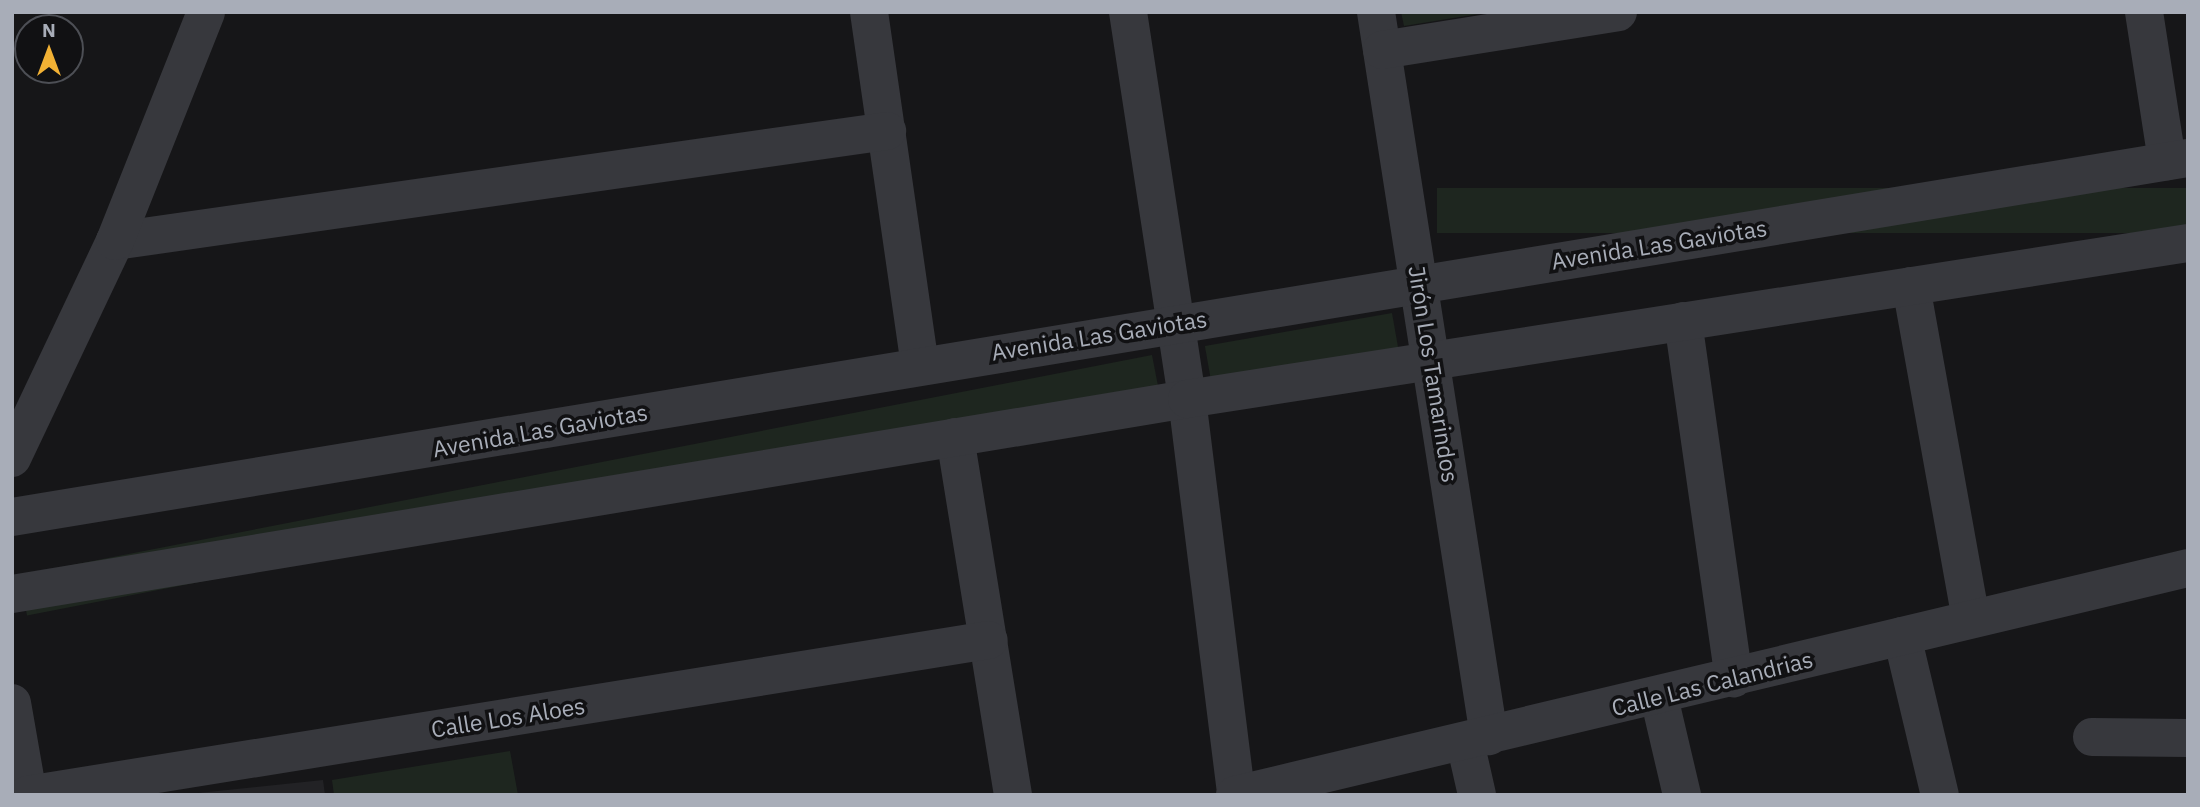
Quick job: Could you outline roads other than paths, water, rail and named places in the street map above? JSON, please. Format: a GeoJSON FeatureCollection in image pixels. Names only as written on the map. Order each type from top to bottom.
{"type":"FeatureCollection","features":[{"type":"Feature","properties":{"kind":"street"},"geometry":{"type":"LineString","coordinates":[[12,457],[115,241],[206,12]]}},
{"type":"Feature","properties":{"kind":"street"},"geometry":{"type":"LineString","coordinates":[[869,12],[920,364]]}},
{"type":"Feature","properties":{"kind":"street"},"geometry":{"type":"LineString","coordinates":[[1128,12],[1187,399],[1236,795]]}},
{"type":"Feature","properties":{"kind":"street","name":"Jirón Los Tamarindos"},"geometry":{"type":"LineString","coordinates":[[1376,12],[1432,361],[1477,739],[1477,795]]}},
{"type":"Feature","properties":{"kind":"street"},"geometry":{"type":"LineString","coordinates":[[1382,50],[1618,12]]}},
{"type":"Feature","properties":{"kind":"street"},"geometry":{"type":"LineString","coordinates":[[2144,12],[2177,160]]}},
{"type":"Feature","properties":{"kind":"street"},"geometry":{"type":"LineString","coordinates":[[115,241],[887,131]]}},
{"type":"Feature","properties":{"kind":"street","name":"Avenida Las Gaviotas"},"geometry":{"type":"LineString","coordinates":[[12,517],[920,364],[2177,160]]}},
{"type":"Feature","properties":{"kind":"street"},"geometry":{"type":"LineString","coordinates":[[12,594],[1187,399],[2188,243]]}},
{"type":"Feature","properties":{"kind":"street"},"geometry":{"type":"LineString","coordinates":[[1911,286],[1971,619]]}},
{"type":"Feature","properties":{"kind":"street"},"geometry":{"type":"LineString","coordinates":[[1683,321],[1734,678]]}},
{"type":"Feature","properties":{"kind":"street"},"geometry":{"type":"LineString","coordinates":[[955,438],[1013,795]]}},
{"type":"Feature","properties":{"kind":"street","name":"Calle Las Calandrias"},"geometry":{"type":"LineString","coordinates":[[1236,795],[1659,697],[2188,568]]}},
{"type":"Feature","properties":{"kind":"street"},"geometry":{"type":"LineString","coordinates":[[1902,636],[1940,795]]}},
{"type":"Feature","properties":{"kind":"street","name":"Calle Los Aloes"},"geometry":{"type":"LineString","coordinates":[[27,795],[989,640]]}},
{"type":"Feature","properties":{"kind":"street"},"geometry":{"type":"LineString","coordinates":[[1659,697],[1682,795]]}},
{"type":"Feature","properties":{"kind":"street"},"geometry":{"type":"LineString","coordinates":[[12,703],[27,795]]}},
{"type":"Feature","properties":{"kind":"street"},"geometry":{"type":"LineString","coordinates":[[2092,737],[2188,738]]}}]}
